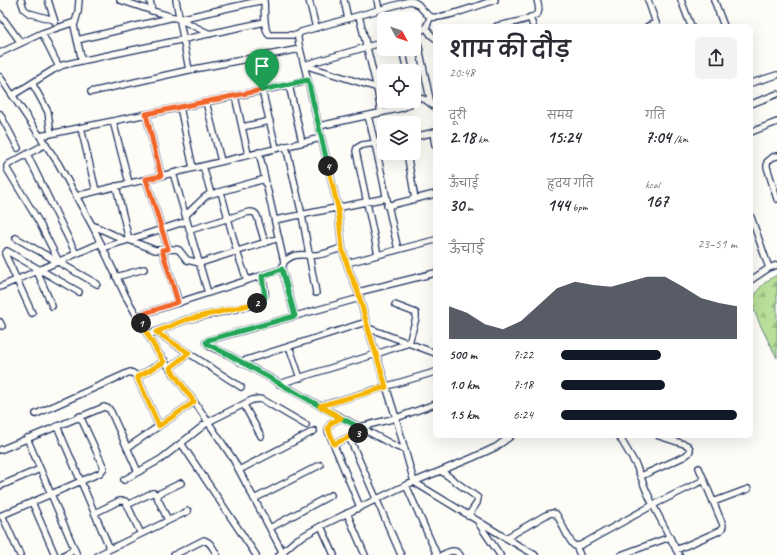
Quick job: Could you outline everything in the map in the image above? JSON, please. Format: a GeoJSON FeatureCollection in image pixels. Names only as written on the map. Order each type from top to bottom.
{"type":"FeatureCollection","features":[{"type":"Feature","properties":{"kind":"street"},"geometry":{"type":"LineString","coordinates":[[21,0],[24,9],[29,13],[54,20]]}},
{"type":"Feature","properties":{"kind":"street"},"geometry":{"type":"LineString","coordinates":[[48,0],[56,28]]}},
{"type":"Feature","properties":{"kind":"street"},"geometry":{"type":"LineString","coordinates":[[79,0],[78,12],[74,26],[82,61]]}},
{"type":"Feature","properties":{"kind":"street"},"geometry":{"type":"LineString","coordinates":[[120,0],[133,2],[152,11],[177,18],[210,34]]}},
{"type":"Feature","properties":{"kind":"street"},"geometry":{"type":"LineString","coordinates":[[150,0],[152,11]]}},
{"type":"Feature","properties":{"kind":"street"},"geometry":{"type":"LineString","coordinates":[[176,0],[177,18],[189,70]]}},
{"type":"Feature","properties":{"kind":"street"},"geometry":{"type":"LineString","coordinates":[[77,40],[247,2],[264,0],[266,30],[269,35],[298,35],[301,32],[413,1],[433,17],[446,16],[496,0]]}},
{"type":"Feature","properties":{"kind":"street"},"geometry":{"type":"LineString","coordinates":[[310,0],[316,28]]}},
{"type":"Feature","properties":{"kind":"street"},"geometry":{"type":"LineString","coordinates":[[344,0],[348,19]]}},
{"type":"Feature","properties":{"kind":"street"},"geometry":{"type":"LineString","coordinates":[[377,0],[379,10]]}},
{"type":"Feature","properties":{"kind":"street"},"geometry":{"type":"LineString","coordinates":[[515,24],[537,14],[539,11],[537,0]]}},
{"type":"Feature","properties":{"kind":"street"},"geometry":{"type":"LineString","coordinates":[[648,0],[657,24]]}},
{"type":"Feature","properties":{"kind":"street"},"geometry":{"type":"LineString","coordinates":[[681,0],[690,24]]}},
{"type":"Feature","properties":{"kind":"street"},"geometry":{"type":"LineString","coordinates":[[714,0],[723,24]]}},
{"type":"Feature","properties":{"kind":"street"},"geometry":{"type":"LineString","coordinates":[[0,14],[22,43]]}},
{"type":"Feature","properties":{"kind":"street"},"geometry":{"type":"LineString","coordinates":[[359,16],[377,88]]}},
{"type":"Feature","properties":{"kind":"street"},"geometry":{"type":"LineString","coordinates":[[421,30],[426,28],[430,16]]}},
{"type":"Feature","properties":{"kind":"street"},"geometry":{"type":"LineString","coordinates":[[530,17],[532,24]]}},
{"type":"Feature","properties":{"kind":"street"},"geometry":{"type":"LineString","coordinates":[[0,53],[42,33],[75,22]]}},
{"type":"Feature","properties":{"kind":"street"},"geometry":{"type":"LineString","coordinates":[[13,95],[59,67],[265,22]]}},
{"type":"Feature","properties":{"kind":"street"},"geometry":{"type":"LineString","coordinates":[[426,28],[433,36]]}},
{"type":"Feature","properties":{"kind":"street"},"geometry":{"type":"LineString","coordinates":[[42,33],[59,67]]}},
{"type":"Feature","properties":{"kind":"street"},"geometry":{"type":"LineString","coordinates":[[298,35],[300,49],[338,208],[342,248],[359,295],[414,482],[468,516],[535,555]]}},
{"type":"Feature","properties":{"kind":"street"},"geometry":{"type":"LineString","coordinates":[[304,65],[377,44]]}},
{"type":"Feature","properties":{"kind":"street"},"geometry":{"type":"LineString","coordinates":[[91,92],[189,70],[300,49]]}},
{"type":"Feature","properties":{"kind":"street"},"geometry":{"type":"LineString","coordinates":[[421,56],[433,106]]}},
{"type":"Feature","properties":{"kind":"street"},"geometry":{"type":"LineString","coordinates":[[304,65],[377,88]]}},
{"type":"Feature","properties":{"kind":"street"},"geometry":{"type":"LineString","coordinates":[[753,82],[777,75]]}},
{"type":"Feature","properties":{"kind":"street"},"geometry":{"type":"LineString","coordinates":[[0,77],[2,84],[13,95],[58,163],[92,225],[125,295],[157,351],[233,459],[270,528],[282,554],[296,540],[321,526],[406,485],[496,447],[508,438]]}},
{"type":"Feature","properties":{"kind":"street"},"geometry":{"type":"LineString","coordinates":[[40,136],[308,80]]}},
{"type":"Feature","properties":{"kind":"street"},"geometry":{"type":"LineString","coordinates":[[32,83],[48,112],[51,134]]}},
{"type":"Feature","properties":{"kind":"street"},"geometry":{"type":"LineString","coordinates":[[289,84],[302,142]]}},
{"type":"Feature","properties":{"kind":"street"},"geometry":{"type":"LineString","coordinates":[[262,90],[276,148]]}},
{"type":"Feature","properties":{"kind":"street"},"geometry":{"type":"LineString","coordinates":[[753,103],[777,94]]}},
{"type":"Feature","properties":{"kind":"street"},"geometry":{"type":"LineString","coordinates":[[235,96],[248,154]]}},
{"type":"Feature","properties":{"kind":"street"},"geometry":{"type":"LineString","coordinates":[[421,98],[426,100],[433,106]]}},
{"type":"Feature","properties":{"kind":"street"},"geometry":{"type":"LineString","coordinates":[[206,102],[220,161]]}},
{"type":"Feature","properties":{"kind":"street"},"geometry":{"type":"LineString","coordinates":[[180,107],[193,168]]}},
{"type":"Feature","properties":{"kind":"street"},"geometry":{"type":"LineString","coordinates":[[380,108],[381,113]]}},
{"type":"Feature","properties":{"kind":"street"},"geometry":{"type":"LineString","coordinates":[[319,126],[402,108]]}},
{"type":"Feature","properties":{"kind":"street"},"geometry":{"type":"LineString","coordinates":[[0,114],[18,148]]}},
{"type":"Feature","properties":{"kind":"street"},"geometry":{"type":"LineString","coordinates":[[146,114],[161,176]]}},
{"type":"Feature","properties":{"kind":"street"},"geometry":{"type":"LineString","coordinates":[[368,116],[376,144],[386,198],[398,249]]}},
{"type":"Feature","properties":{"kind":"street"},"geometry":{"type":"LineString","coordinates":[[113,121],[129,183]]}},
{"type":"Feature","properties":{"kind":"street"},"geometry":{"type":"LineString","coordinates":[[242,126],[270,121]]}},
{"type":"Feature","properties":{"kind":"street"},"geometry":{"type":"LineString","coordinates":[[753,131],[777,122]]}},
{"type":"Feature","properties":{"kind":"street"},"geometry":{"type":"LineString","coordinates":[[81,128],[96,191]]}},
{"type":"Feature","properties":{"kind":"street"},"geometry":{"type":"LineString","coordinates":[[421,135],[433,132]]}},
{"type":"Feature","properties":{"kind":"street"},"geometry":{"type":"LineString","coordinates":[[76,196],[248,154],[322,138]]}},
{"type":"Feature","properties":{"kind":"street"},"geometry":{"type":"LineString","coordinates":[[46,144],[9,164],[7,169],[39,222],[59,262]]}},
{"type":"Feature","properties":{"kind":"street"},"geometry":{"type":"LineString","coordinates":[[376,144],[362,145],[356,148],[356,151],[378,255]]}},
{"type":"Feature","properties":{"kind":"street"},"geometry":{"type":"LineString","coordinates":[[286,146],[310,254],[316,294]]}},
{"type":"Feature","properties":{"kind":"street"},"geometry":{"type":"LineString","coordinates":[[259,152],[284,262],[282,269],[295,316]]}},
{"type":"Feature","properties":{"kind":"street"},"geometry":{"type":"LineString","coordinates":[[27,154],[76,254]]}},
{"type":"Feature","properties":{"kind":"street"},"geometry":{"type":"LineString","coordinates":[[777,156],[773,157],[767,162],[767,166],[777,199]]}},
{"type":"Feature","properties":{"kind":"street"},"geometry":{"type":"LineString","coordinates":[[408,160],[415,200]]}},
{"type":"Feature","properties":{"kind":"street"},"geometry":{"type":"LineString","coordinates":[[203,166],[211,194]]}},
{"type":"Feature","properties":{"kind":"street"},"geometry":{"type":"LineString","coordinates":[[173,173],[208,293]]}},
{"type":"Feature","properties":{"kind":"street"},"geometry":{"type":"LineString","coordinates":[[146,179],[162,229],[165,250],[178,302]]}},
{"type":"Feature","properties":{"kind":"street"},"geometry":{"type":"LineString","coordinates":[[0,288],[76,254],[162,229],[186,218],[205,197],[211,194],[265,179]]}},
{"type":"Feature","properties":{"kind":"street"},"geometry":{"type":"LineString","coordinates":[[116,186],[127,240]]}},
{"type":"Feature","properties":{"kind":"street"},"geometry":{"type":"LineString","coordinates":[[221,192],[237,252],[247,280]]}},
{"type":"Feature","properties":{"kind":"street"},"geometry":{"type":"LineString","coordinates":[[388,206],[433,195]]}},
{"type":"Feature","properties":{"kind":"street"},"geometry":{"type":"LineString","coordinates":[[274,220],[386,198]]}},
{"type":"Feature","properties":{"kind":"street"},"geometry":{"type":"LineString","coordinates":[[190,230],[252,212],[257,216],[265,243]]}},
{"type":"Feature","properties":{"kind":"street"},"geometry":{"type":"LineString","coordinates":[[753,223],[769,268]]}},
{"type":"Feature","properties":{"kind":"street"},"geometry":{"type":"LineString","coordinates":[[92,225],[155,250],[179,250],[187,260],[200,264],[278,238]]}},
{"type":"Feature","properties":{"kind":"street"},"geometry":{"type":"LineString","coordinates":[[16,238],[97,284]]}},
{"type":"Feature","properties":{"kind":"street"},"geometry":{"type":"LineString","coordinates":[[347,263],[433,240]]}},
{"type":"Feature","properties":{"kind":"street"},"geometry":{"type":"LineString","coordinates":[[284,262],[291,257],[298,255],[325,254],[342,248]]}},
{"type":"Feature","properties":{"kind":"street"},"geometry":{"type":"LineString","coordinates":[[32,313],[5,254],[7,251],[79,292]]}},
{"type":"Feature","properties":{"kind":"street"},"geometry":{"type":"LineString","coordinates":[[753,279],[777,264]]}},
{"type":"Feature","properties":{"kind":"street"},"geometry":{"type":"LineString","coordinates":[[116,277],[144,269]]}},
{"type":"Feature","properties":{"kind":"street"},"geometry":{"type":"LineString","coordinates":[[137,316],[282,269]]}},
{"type":"Feature","properties":{"kind":"street"},"geometry":{"type":"LineString","coordinates":[[39,270],[52,306]]}},
{"type":"Feature","properties":{"kind":"street"},"geometry":{"type":"LineString","coordinates":[[405,450],[341,418],[229,355],[209,346],[207,341],[295,316],[359,295],[433,274]]}},
{"type":"Feature","properties":{"kind":"street"},"geometry":{"type":"LineString","coordinates":[[148,335],[185,320],[253,305],[263,300],[265,297],[262,276]]}},
{"type":"Feature","properties":{"kind":"street"},"geometry":{"type":"LineString","coordinates":[[395,304],[416,313],[409,343]]}},
{"type":"Feature","properties":{"kind":"street"},"geometry":{"type":"LineString","coordinates":[[240,362],[289,346],[367,325],[433,352]]}},
{"type":"Feature","properties":{"kind":"street"},"geometry":{"type":"LineString","coordinates":[[156,332],[241,387]]}},
{"type":"Feature","properties":{"kind":"street"},"geometry":{"type":"LineString","coordinates":[[279,384],[409,343]]}},
{"type":"Feature","properties":{"kind":"street"},"geometry":{"type":"LineString","coordinates":[[289,346],[300,378]]}},
{"type":"Feature","properties":{"kind":"street"},"geometry":{"type":"LineString","coordinates":[[170,368],[189,353]]}},
{"type":"Feature","properties":{"kind":"street"},"geometry":{"type":"LineString","coordinates":[[137,377],[164,362]]}},
{"type":"Feature","properties":{"kind":"street"},"geometry":{"type":"LineString","coordinates":[[36,414],[133,372],[137,377],[159,426]]}},
{"type":"Feature","properties":{"kind":"street"},"geometry":{"type":"LineString","coordinates":[[320,406],[433,373]]}},
{"type":"Feature","properties":{"kind":"street"},"geometry":{"type":"LineString","coordinates":[[124,480],[161,459],[208,422],[252,400],[259,399],[306,425]]}},
{"type":"Feature","properties":{"kind":"street"},"geometry":{"type":"LineString","coordinates":[[127,448],[194,402]]}},
{"type":"Feature","properties":{"kind":"street"},"geometry":{"type":"LineString","coordinates":[[244,405],[261,436]]}},
{"type":"Feature","properties":{"kind":"street"},"geometry":{"type":"LineString","coordinates":[[334,444],[363,429],[433,405]]}},
{"type":"Feature","properties":{"kind":"street"},"geometry":{"type":"LineString","coordinates":[[0,450],[80,416],[107,407],[111,412],[138,472]]}},
{"type":"Feature","properties":{"kind":"street"},"geometry":{"type":"LineString","coordinates":[[20,555],[1,515],[100,473],[104,468],[80,416]]}},
{"type":"Feature","properties":{"kind":"street"},"geometry":{"type":"LineString","coordinates":[[341,418],[331,423],[328,428],[360,507]]}},
{"type":"Feature","properties":{"kind":"street"},"geometry":{"type":"LineString","coordinates":[[57,426],[110,549]]}},
{"type":"Feature","properties":{"kind":"street"},"geometry":{"type":"LineString","coordinates":[[239,470],[314,431]]}},
{"type":"Feature","properties":{"kind":"street"},"geometry":{"type":"LineString","coordinates":[[349,437],[401,555]]}},
{"type":"Feature","properties":{"kind":"street"},"geometry":{"type":"LineString","coordinates":[[27,438],[75,552],[64,555]]}},
{"type":"Feature","properties":{"kind":"street"},"geometry":{"type":"LineString","coordinates":[[619,438],[632,457],[653,505],[678,553],[722,529],[723,525],[699,468]]}},
{"type":"Feature","properties":{"kind":"street"},"geometry":{"type":"LineString","coordinates":[[641,476],[683,457],[690,452],[690,447],[687,445],[665,438]]}},
{"type":"Feature","properties":{"kind":"street"},"geometry":{"type":"LineString","coordinates":[[181,443],[256,555]]}},
{"type":"Feature","properties":{"kind":"street"},"geometry":{"type":"LineString","coordinates":[[254,499],[320,465]]}},
{"type":"Feature","properties":{"kind":"street"},"geometry":{"type":"LineString","coordinates":[[0,486],[40,469]]}},
{"type":"Feature","properties":{"kind":"street"},"geometry":{"type":"LineString","coordinates":[[441,471],[478,498],[477,503],[468,516]]}},
{"type":"Feature","properties":{"kind":"street"},"geometry":{"type":"LineString","coordinates":[[576,546],[582,545],[653,505],[704,480]]}},
{"type":"Feature","properties":{"kind":"street"},"geometry":{"type":"LineString","coordinates":[[128,505],[154,493],[156,495],[182,483]]}},
{"type":"Feature","properties":{"kind":"street"},"geometry":{"type":"LineString","coordinates":[[406,485],[437,555]]}},
{"type":"Feature","properties":{"kind":"street"},"geometry":{"type":"LineString","coordinates":[[713,502],[748,489]]}},
{"type":"Feature","properties":{"kind":"street"},"geometry":{"type":"LineString","coordinates":[[156,495],[168,520]]}},
{"type":"Feature","properties":{"kind":"street"},"geometry":{"type":"LineString","coordinates":[[270,528],[331,495]]}},
{"type":"Feature","properties":{"kind":"street"},"geometry":{"type":"LineString","coordinates":[[95,513],[122,500],[128,505],[141,534]]}},
{"type":"Feature","properties":{"kind":"street"},"geometry":{"type":"LineString","coordinates":[[32,502],[55,555]]}},
{"type":"Feature","properties":{"kind":"street"},"geometry":{"type":"LineString","coordinates":[[98,555],[188,511]]}},
{"type":"Feature","properties":{"kind":"street"},"geometry":{"type":"LineString","coordinates":[[347,513],[366,555]]}},
{"type":"Feature","properties":{"kind":"street"},"geometry":{"type":"LineString","coordinates":[[506,538],[552,513],[559,517],[570,541],[576,546],[580,555]]}},
{"type":"Feature","properties":{"kind":"street"},"geometry":{"type":"LineString","coordinates":[[478,522],[500,555]]}},
{"type":"Feature","properties":{"kind":"street"},"geometry":{"type":"LineString","coordinates":[[321,526],[334,555]]}},
{"type":"Feature","properties":{"kind":"street"},"geometry":{"type":"LineString","coordinates":[[621,555],[629,554],[670,537]]}},
{"type":"Feature","properties":{"kind":"street"},"geometry":{"type":"LineString","coordinates":[[178,554],[204,540],[212,545],[217,555]]}},
{"type":"Feature","properties":{"kind":"street"},"geometry":{"type":"LineString","coordinates":[[442,555],[452,551],[458,552],[460,555]]}},
{"type":"Feature","properties":{"kind":"green space"},"geometry":{"type":"Polygon","coordinates":[[[777,275],[777,358],[753,306],[755,296],[760,287],[777,275]]]}},
{"type":"Feature","properties":{"kind":"route"},"geometry":{"type":"LineString","coordinates":[[262,90],[146,114],[161,176],[146,179],[168,249],[162,250],[178,302],[137,316],[164,362],[137,377],[159,426],[194,402],[170,368],[189,353],[156,332],[185,320],[253,305],[263,300],[265,297],[262,276],[282,269],[295,316],[208,340],[206,342],[209,346],[229,355],[279,384],[341,418],[365,430],[334,444],[328,428],[331,423],[341,418],[320,406],[386,387],[358,292],[342,248],[338,208],[308,80],[262,90]]}}]}
